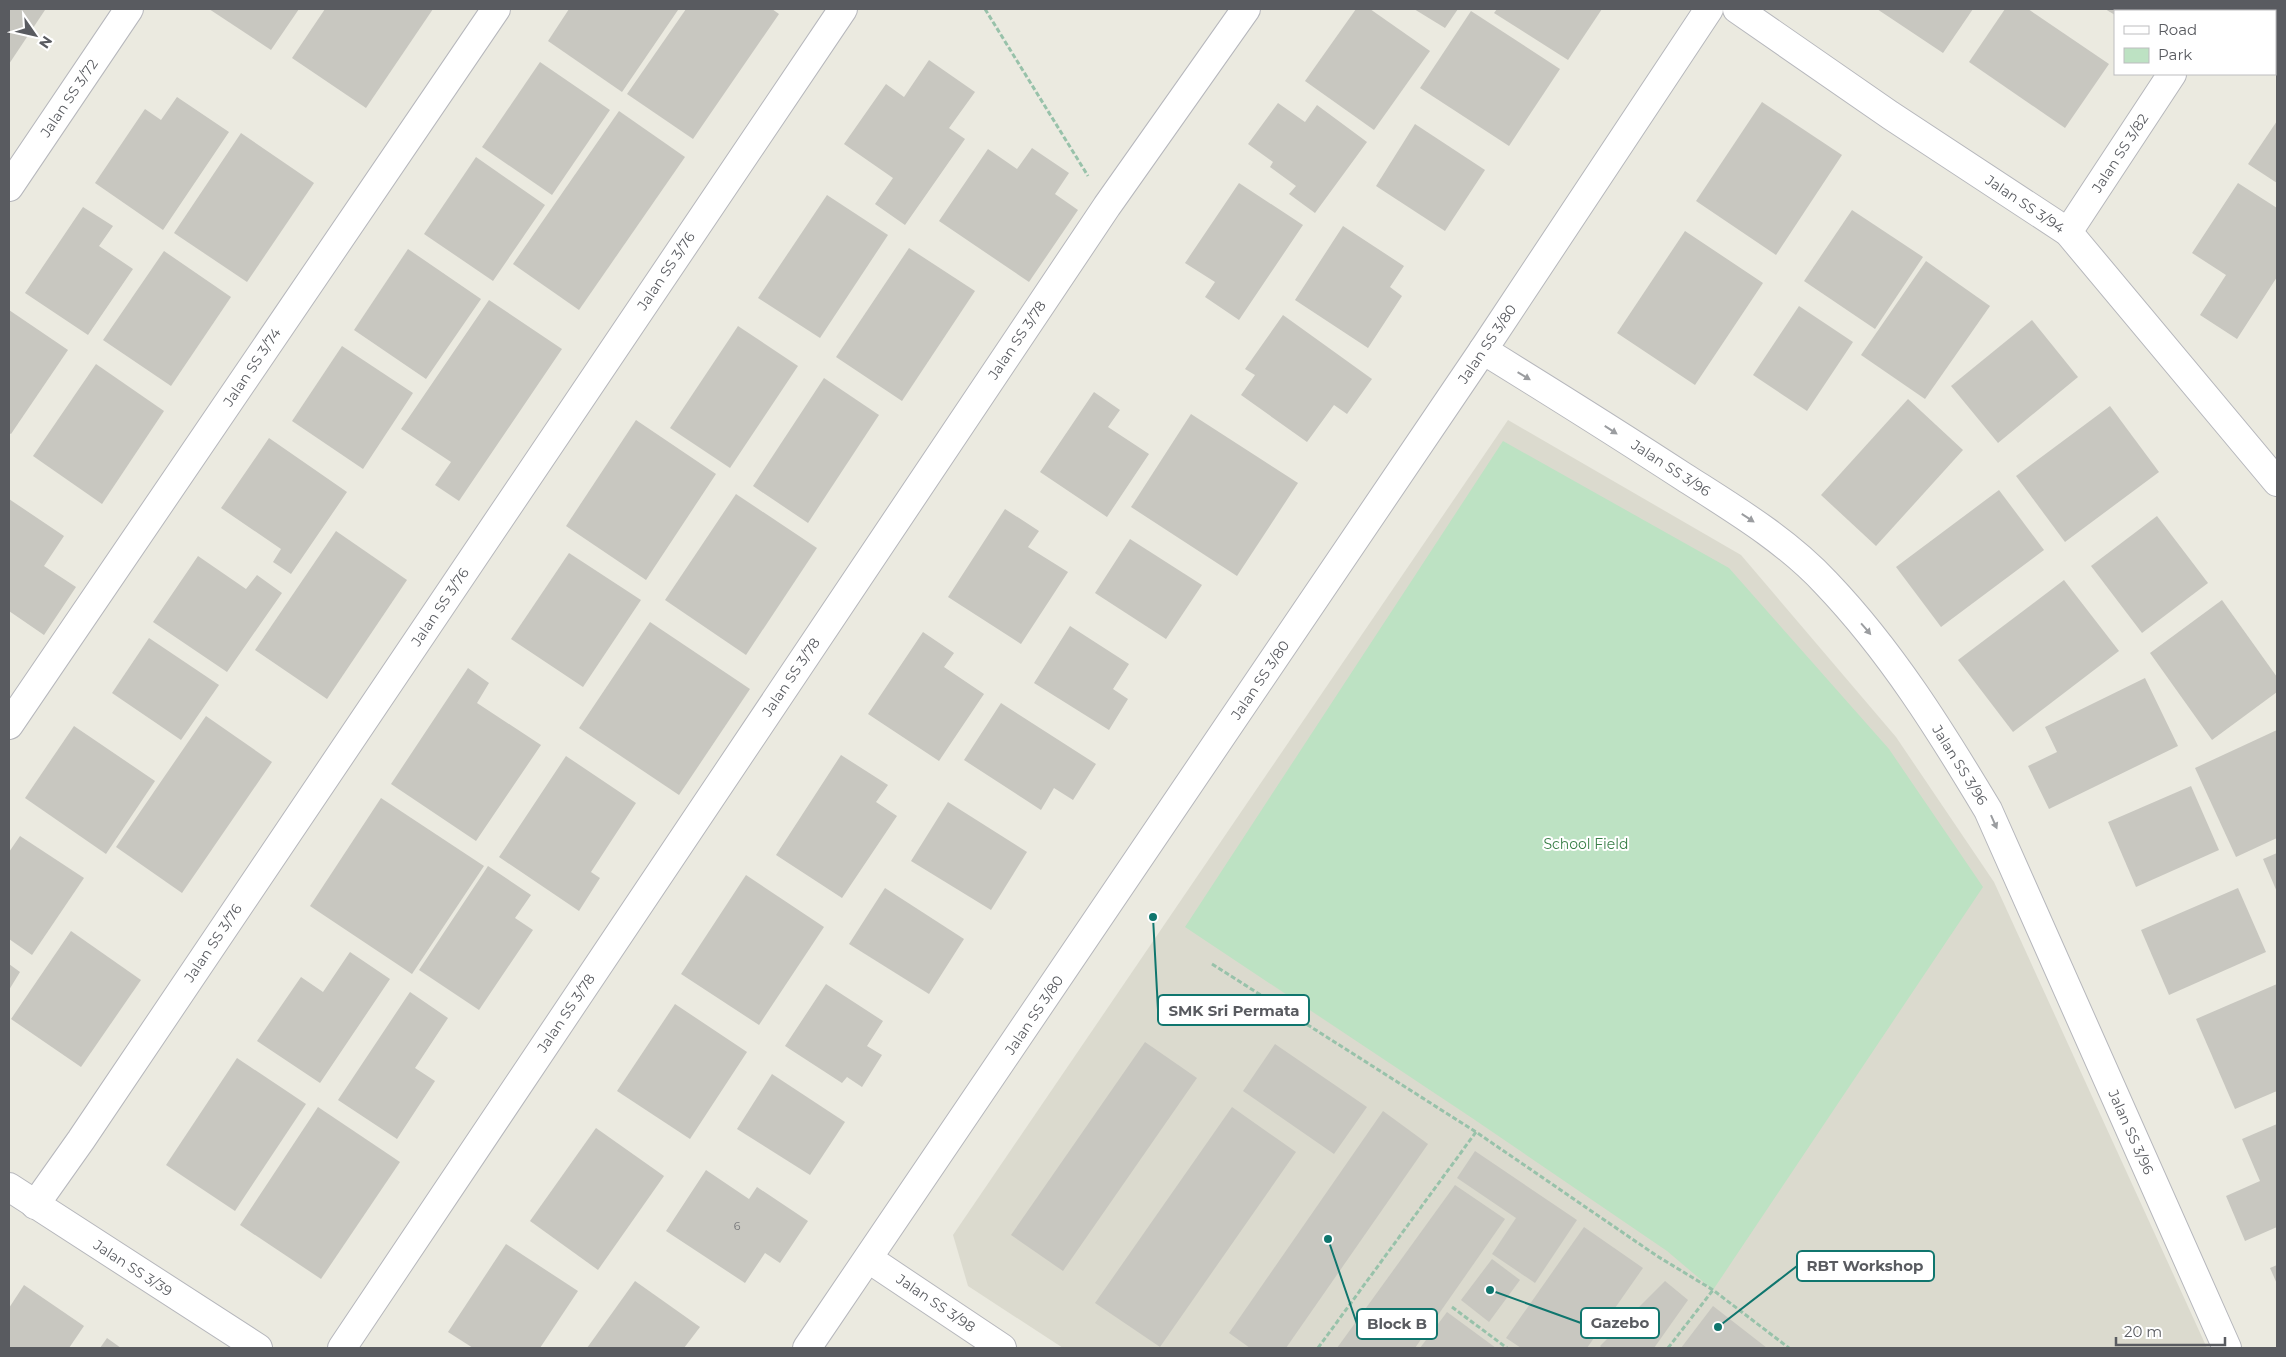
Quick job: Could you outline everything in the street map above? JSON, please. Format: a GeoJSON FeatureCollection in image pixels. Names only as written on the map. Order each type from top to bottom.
{"type":"FeatureCollection","features":[{"type":"Feature","properties":{"kind":"street","name":"Jalan SS 3/72"},"geometry":{"type":"LineString","coordinates":[[9,187],[129,9]]}},
{"type":"Feature","properties":{"kind":"street","name":"Jalan SS 3/74"},"geometry":{"type":"LineString","coordinates":[[9,725],[496,9]]}},
{"type":"Feature","properties":{"kind":"street","name":"Jalan SS 3/76"},"geometry":{"type":"LineString","coordinates":[[35,1205],[843,9]]}},
{"type":"Feature","properties":{"kind":"street","name":"Jalan SS 3/78"},"geometry":{"type":"LineString","coordinates":[[342,1348],[1107,206],[1246,9]]}},
{"type":"Feature","properties":{"kind":"street","name":"Jalan SS 3/80"},"geometry":{"type":"LineString","coordinates":[[808,1348],[1483,350],[1709,9]]}},
{"type":"Feature","properties":{"kind":"street","name":"Jalan SS 3/94"},"geometry":{"type":"LineString","coordinates":[[1737,9],[1890,115],[2068,232],[2277,482]]}},
{"type":"Feature","properties":{"kind":"street","name":"Jalan SS 3/82"},"geometry":{"type":"LineString","coordinates":[[2068,232],[2171,75]]}},
{"type":"Feature","properties":{"kind":"street","name":"Jalan SS 3/96"},"geometry":{"type":"LineString","coordinates":[[1483,350],[1765,529],[1825,582],[1890,656],[1939,729],[1988,810],[2227,1348]]}},
{"type":"Feature","properties":{"kind":"street","name":"Jalan SS 3/39"},"geometry":{"type":"LineString","coordinates":[[9,1188],[258,1348]]}},
{"type":"Feature","properties":{"kind":"street","name":"Jalan SS 3/98"},"geometry":{"type":"LineString","coordinates":[[870,1258],[1002,1348]]}},
{"type":"Feature","properties":{"kind":"path"},"geometry":{"type":"LineString","coordinates":[[985,9],[1107,206]]}},
{"type":"Feature","properties":{"kind":"path"},"geometry":{"type":"LineString","coordinates":[[1212,964],[1476,1132],[1657,1256],[1712,1290],[1789,1348]]}},
{"type":"Feature","properties":{"kind":"path"},"geometry":{"type":"LineString","coordinates":[[1318,1348],[1476,1132]]}},
{"type":"Feature","properties":{"kind":"path"},"geometry":{"type":"LineString","coordinates":[[1668,1348],[1712,1290]]}},
{"type":"Feature","properties":{"kind":"path"},"geometry":{"type":"LineString","coordinates":[[1452,1307],[1507,1348]]}},
{"type":"Feature","properties":{"kind":"shaded area"},"geometry":{"type":"Polygon","coordinates":[[[1508,420],[1741,555],[1896,737],[1994,882],[2207,1348],[1063,1348],[968,1286],[953,1235],[1508,420]]]}},
{"type":"Feature","properties":{"kind":"green space","name":"School Field"},"geometry":{"type":"Polygon","coordinates":[[[1503,441],[1729,568],[1889,749],[1983,887],[1713,1290],[1667,1251],[1472,1118],[1185,927],[1503,441]]]}},
{"type":"Feature","properties":{"kind":"building"},"geometry":{"type":"Polygon","coordinates":[[[9,9],[45,10],[9,64],[9,9]]]}},
{"type":"Feature","properties":{"kind":"building"},"geometry":{"type":"Polygon","coordinates":[[[209,9],[299,9],[271,50],[209,9]]]}},
{"type":"Feature","properties":{"kind":"building"},"geometry":{"type":"Polygon","coordinates":[[[325,9],[433,9],[366,108],[292,58],[325,9]]]}},
{"type":"Feature","properties":{"kind":"building"},"geometry":{"type":"Polygon","coordinates":[[[569,9],[678,10],[622,92],[548,41],[569,9]]]}},
{"type":"Feature","properties":{"kind":"building"},"geometry":{"type":"Polygon","coordinates":[[[686,9],[772,9],[779,14],[693,139],[627,94],[686,9]]]}},
{"type":"Feature","properties":{"kind":"building"},"geometry":{"type":"Polygon","coordinates":[[[1356,9],[1370,9],[1430,51],[1374,130],[1305,81],[1356,9]]]}},
{"type":"Feature","properties":{"kind":"building"},"geometry":{"type":"Polygon","coordinates":[[[1414,9],[1458,9],[1445,28],[1414,9]]]}},
{"type":"Feature","properties":{"kind":"building"},"geometry":{"type":"Polygon","coordinates":[[[1497,9],[1602,9],[1568,60],[1494,13],[1497,9]]]}},
{"type":"Feature","properties":{"kind":"building"},"geometry":{"type":"Polygon","coordinates":[[[1877,9],[1973,9],[1943,53],[1877,9]]]}},
{"type":"Feature","properties":{"kind":"building"},"geometry":{"type":"Polygon","coordinates":[[[2005,9],[2028,9],[2109,64],[2065,128],[1969,62],[2005,9]]]}},
{"type":"Feature","properties":{"kind":"building"},"geometry":{"type":"Polygon","coordinates":[[[2105,9],[2131,9],[2114,10],[2114,14],[2105,9]]]}},
{"type":"Feature","properties":{"kind":"building"},"geometry":{"type":"Polygon","coordinates":[[[1471,11],[1560,69],[1509,146],[1420,88],[1471,11]]]}},
{"type":"Feature","properties":{"kind":"building"},"geometry":{"type":"Polygon","coordinates":[[[929,60],[975,92],[949,128],[965,139],[905,225],[875,204],[893,178],[844,144],[886,84],[904,97],[929,60]]]}},
{"type":"Feature","properties":{"kind":"building"},"geometry":{"type":"Polygon","coordinates":[[[540,62],[610,110],[552,195],[482,147],[540,62]]]}},
{"type":"Feature","properties":{"kind":"building"},"geometry":{"type":"Polygon","coordinates":[[[177,97],[229,132],[163,230],[95,183],[145,109],[161,120],[177,97]]]}},
{"type":"Feature","properties":{"kind":"building"},"geometry":{"type":"Polygon","coordinates":[[[1762,102],[1842,155],[1776,255],[1696,201],[1762,102]]]}},
{"type":"Feature","properties":{"kind":"building"},"geometry":{"type":"Polygon","coordinates":[[[1278,103],[1305,122],[1317,105],[1367,142],[1315,213],[1289,194],[1296,186],[1270,167],[1273,162],[1248,144],[1278,103]]]}},
{"type":"Feature","properties":{"kind":"building"},"geometry":{"type":"Polygon","coordinates":[[[619,111],[685,157],[579,310],[513,264],[619,111]]]}},
{"type":"Feature","properties":{"kind":"building"},"geometry":{"type":"Polygon","coordinates":[[[2277,121],[2277,183],[2248,164],[2277,121]]]}},
{"type":"Feature","properties":{"kind":"building"},"geometry":{"type":"Polygon","coordinates":[[[1415,124],[1485,170],[1445,231],[1376,186],[1415,124]]]}},
{"type":"Feature","properties":{"kind":"building"},"geometry":{"type":"Polygon","coordinates":[[[241,133],[314,183],[247,282],[174,233],[241,133]]]}},
{"type":"Feature","properties":{"kind":"building"},"geometry":{"type":"Polygon","coordinates":[[[1032,148],[1069,173],[1055,194],[1078,210],[1029,282],[939,221],[988,149],[1017,169],[1032,148]]]}},
{"type":"Feature","properties":{"kind":"building"},"geometry":{"type":"Polygon","coordinates":[[[476,157],[545,205],[493,281],[424,234],[476,157]]]}},
{"type":"Feature","properties":{"kind":"building"},"geometry":{"type":"Polygon","coordinates":[[[1239,183],[1303,225],[1239,320],[1205,297],[1215,282],[1185,263],[1239,183]]]}},
{"type":"Feature","properties":{"kind":"building"},"geometry":{"type":"Polygon","coordinates":[[[2238,183],[2277,208],[2277,277],[2237,339],[2200,315],[2226,275],[2192,253],[2238,183]]]}},
{"type":"Feature","properties":{"kind":"building"},"geometry":{"type":"Polygon","coordinates":[[[827,195],[888,235],[820,338],[758,298],[827,195]]]}},
{"type":"Feature","properties":{"kind":"building"},"geometry":{"type":"Polygon","coordinates":[[[83,207],[113,226],[99,246],[133,269],[88,335],[25,293],[83,207]]]}},
{"type":"Feature","properties":{"kind":"building"},"geometry":{"type":"Polygon","coordinates":[[[1852,210],[1923,257],[1875,329],[1804,281],[1852,210]]]}},
{"type":"Feature","properties":{"kind":"building"},"geometry":{"type":"Polygon","coordinates":[[[1343,226],[1404,266],[1390,287],[1402,296],[1368,348],[1295,300],[1343,226]]]}},
{"type":"Feature","properties":{"kind":"building"},"geometry":{"type":"Polygon","coordinates":[[[1685,231],[1763,283],[1695,385],[1617,333],[1685,231]]]}},
{"type":"Feature","properties":{"kind":"building"},"geometry":{"type":"Polygon","coordinates":[[[909,248],[975,291],[902,401],[836,357],[909,248]]]}},
{"type":"Feature","properties":{"kind":"building"},"geometry":{"type":"Polygon","coordinates":[[[408,249],[481,299],[426,379],[354,330],[408,249]]]}},
{"type":"Feature","properties":{"kind":"building"},"geometry":{"type":"Polygon","coordinates":[[[164,251],[231,297],[171,386],[103,340],[164,251]]]}},
{"type":"Feature","properties":{"kind":"building"},"geometry":{"type":"Polygon","coordinates":[[[1926,261],[1990,306],[1925,399],[1861,355],[1926,261]]]}},
{"type":"Feature","properties":{"kind":"building"},"geometry":{"type":"Polygon","coordinates":[[[489,300],[562,349],[459,501],[435,485],[451,462],[401,429],[489,300]]]}},
{"type":"Feature","properties":{"kind":"building"},"geometry":{"type":"Polygon","coordinates":[[[1799,306],[1853,342],[1807,411],[1753,375],[1799,306]]]}},
{"type":"Feature","properties":{"kind":"building"},"geometry":{"type":"Polygon","coordinates":[[[9,310],[68,350],[11,434],[9,433],[9,310]]]}},
{"type":"Feature","properties":{"kind":"building"},"geometry":{"type":"Polygon","coordinates":[[[1283,315],[1372,379],[1347,414],[1334,405],[1307,442],[1241,395],[1255,375],[1245,369],[1283,315]]]}},
{"type":"Feature","properties":{"kind":"building"},"geometry":{"type":"Polygon","coordinates":[[[2032,320],[2078,377],[1998,443],[1951,386],[2032,320]]]}},
{"type":"Feature","properties":{"kind":"building"},"geometry":{"type":"Polygon","coordinates":[[[738,326],[798,366],[730,468],[670,428],[738,326]]]}},
{"type":"Feature","properties":{"kind":"building"},"geometry":{"type":"Polygon","coordinates":[[[342,346],[413,393],[363,469],[292,421],[342,346]]]}},
{"type":"Feature","properties":{"kind":"building"},"geometry":{"type":"Polygon","coordinates":[[[96,364],[164,411],[102,504],[33,456],[96,364]]]}},
{"type":"Feature","properties":{"kind":"building"},"geometry":{"type":"Polygon","coordinates":[[[824,378],[879,415],[808,523],[753,486],[824,378]]]}},
{"type":"Feature","properties":{"kind":"building"},"geometry":{"type":"Polygon","coordinates":[[[1094,392],[1120,410],[1108,427],[1149,454],[1107,517],[1040,472],[1094,392]]]}},
{"type":"Feature","properties":{"kind":"building"},"geometry":{"type":"Polygon","coordinates":[[[1908,399],[1963,450],[1876,546],[1821,495],[1908,399]]]}},
{"type":"Feature","properties":{"kind":"building"},"geometry":{"type":"Polygon","coordinates":[[[2110,406],[2159,472],[2065,542],[2016,476],[2110,406]]]}},
{"type":"Feature","properties":{"kind":"building"},"geometry":{"type":"Polygon","coordinates":[[[1191,414],[1298,483],[1237,576],[1131,507],[1191,414]]]}},
{"type":"Feature","properties":{"kind":"building"},"geometry":{"type":"Polygon","coordinates":[[[636,420],[716,474],[646,580],[566,526],[636,420]]]}},
{"type":"Feature","properties":{"kind":"building"},"geometry":{"type":"Polygon","coordinates":[[[269,438],[347,492],[291,574],[273,562],[281,549],[221,508],[269,438]]]}},
{"type":"Feature","properties":{"kind":"building"},"geometry":{"type":"Polygon","coordinates":[[[1999,490],[2044,550],[1941,627],[1896,567],[1999,490]]]}},
{"type":"Feature","properties":{"kind":"building"},"geometry":{"type":"Polygon","coordinates":[[[736,494],[817,548],[746,655],[665,600],[736,494]]]}},
{"type":"Feature","properties":{"kind":"building"},"geometry":{"type":"Polygon","coordinates":[[[9,499],[64,536],[44,566],[76,587],[44,635],[9,611],[9,499]]]}},
{"type":"Feature","properties":{"kind":"building"},"geometry":{"type":"Polygon","coordinates":[[[1005,509],[1039,531],[1028,547],[1068,572],[1021,644],[948,597],[1005,509]]]}},
{"type":"Feature","properties":{"kind":"building"},"geometry":{"type":"Polygon","coordinates":[[[2157,516],[2208,583],[2142,633],[2091,566],[2157,516]]]}},
{"type":"Feature","properties":{"kind":"building"},"geometry":{"type":"Polygon","coordinates":[[[336,531],[407,580],[327,699],[255,650],[336,531]]]}},
{"type":"Feature","properties":{"kind":"building"},"geometry":{"type":"Polygon","coordinates":[[[1130,539],[1202,585],[1166,639],[1095,593],[1130,539]]]}},
{"type":"Feature","properties":{"kind":"building"},"geometry":{"type":"Polygon","coordinates":[[[569,553],[641,600],[583,687],[511,639],[569,553]]]}},
{"type":"Feature","properties":{"kind":"building"},"geometry":{"type":"Polygon","coordinates":[[[198,556],[246,589],[257,575],[282,593],[227,672],[153,622],[198,556]]]}},
{"type":"Feature","properties":{"kind":"building"},"geometry":{"type":"Polygon","coordinates":[[[2064,580],[2119,651],[2013,732],[1958,660],[2064,580]]]}},
{"type":"Feature","properties":{"kind":"building"},"geometry":{"type":"Polygon","coordinates":[[[2222,600],[2277,677],[2277,692],[2212,740],[2150,653],[2222,600]]]}},
{"type":"Feature","properties":{"kind":"building"},"geometry":{"type":"Polygon","coordinates":[[[650,622],[750,689],[679,795],[579,728],[650,622]]]}},
{"type":"Feature","properties":{"kind":"building"},"geometry":{"type":"Polygon","coordinates":[[[1070,626],[1129,664],[1113,689],[1128,699],[1109,730],[1034,683],[1070,626]]]}},
{"type":"Feature","properties":{"kind":"building"},"geometry":{"type":"Polygon","coordinates":[[[923,632],[954,653],[944,667],[984,694],[939,761],[868,714],[923,632]]]}},
{"type":"Feature","properties":{"kind":"building"},"geometry":{"type":"Polygon","coordinates":[[[149,638],[219,685],[181,740],[112,693],[149,638]]]}},
{"type":"Feature","properties":{"kind":"building"},"geometry":{"type":"Polygon","coordinates":[[[468,668],[489,683],[477,703],[541,745],[476,841],[391,784],[468,668]]]}},
{"type":"Feature","properties":{"kind":"building"},"geometry":{"type":"Polygon","coordinates":[[[2145,678],[2178,746],[2049,809],[2028,766],[2057,752],[2045,727],[2145,678]]]}},
{"type":"Feature","properties":{"kind":"building"},"geometry":{"type":"Polygon","coordinates":[[[1001,703],[1096,764],[1073,800],[1054,788],[1041,810],[964,760],[1001,703]]]}},
{"type":"Feature","properties":{"kind":"building"},"geometry":{"type":"Polygon","coordinates":[[[206,716],[272,762],[182,893],[116,847],[206,716]]]}},
{"type":"Feature","properties":{"kind":"building"},"geometry":{"type":"Polygon","coordinates":[[[74,726],[155,781],[106,854],[25,798],[74,726]]]}},
{"type":"Feature","properties":{"kind":"building"},"geometry":{"type":"Polygon","coordinates":[[[2277,730],[2277,838],[2236,857],[2195,768],[2277,730]]]}},
{"type":"Feature","properties":{"kind":"building"},"geometry":{"type":"Polygon","coordinates":[[[841,755],[888,785],[876,802],[897,816],[842,898],[776,855],[841,755]]]}},
{"type":"Feature","properties":{"kind":"building"},"geometry":{"type":"Polygon","coordinates":[[[566,756],[636,803],[591,872],[600,878],[579,911],[499,857],[566,756]]]}},
{"type":"Feature","properties":{"kind":"building"},"geometry":{"type":"Polygon","coordinates":[[[2191,786],[2219,850],[2136,887],[2108,822],[2191,786]]]}},
{"type":"Feature","properties":{"kind":"building"},"geometry":{"type":"Polygon","coordinates":[[[381,798],[484,866],[412,974],[310,906],[381,798]]]}},
{"type":"Feature","properties":{"kind":"building"},"geometry":{"type":"Polygon","coordinates":[[[948,802],[1027,852],[991,910],[911,861],[948,802]]]}},
{"type":"Feature","properties":{"kind":"building"},"geometry":{"type":"Polygon","coordinates":[[[20,836],[84,878],[32,955],[9,939],[9,852],[20,836]]]}},
{"type":"Feature","properties":{"kind":"building"},"geometry":{"type":"Polygon","coordinates":[[[2277,853],[2277,892],[2263,859],[2277,853]]]}},
{"type":"Feature","properties":{"kind":"building"},"geometry":{"type":"Polygon","coordinates":[[[488,866],[531,895],[515,918],[533,930],[479,1010],[419,970],[488,866]]]}},
{"type":"Feature","properties":{"kind":"building"},"geometry":{"type":"Polygon","coordinates":[[[746,875],[824,927],[759,1025],[681,974],[746,875]]]}},
{"type":"Feature","properties":{"kind":"building"},"geometry":{"type":"Polygon","coordinates":[[[885,888],[964,939],[929,994],[849,944],[885,888]]]}},
{"type":"Feature","properties":{"kind":"building"},"geometry":{"type":"Polygon","coordinates":[[[2238,888],[2266,952],[2169,995],[2141,930],[2238,888]]]}},
{"type":"Feature","properties":{"kind":"building"},"geometry":{"type":"Polygon","coordinates":[[[71,931],[141,980],[81,1067],[11,1019],[71,931]]]}},
{"type":"Feature","properties":{"kind":"building"},"geometry":{"type":"Polygon","coordinates":[[[350,952],[390,979],[320,1083],[257,1041],[301,977],[323,992],[350,952]]]}},
{"type":"Feature","properties":{"kind":"building"},"geometry":{"type":"Polygon","coordinates":[[[9,964],[20,972],[9,990],[9,964]]]}},
{"type":"Feature","properties":{"kind":"building"},"geometry":{"type":"Polygon","coordinates":[[[826,984],[883,1021],[867,1046],[882,1055],[862,1087],[847,1077],[842,1083],[785,1046],[826,984]]]}},
{"type":"Feature","properties":{"kind":"building"},"geometry":{"type":"Polygon","coordinates":[[[2277,984],[2277,1091],[2235,1109],[2196,1019],[2277,984]]]}},
{"type":"Feature","properties":{"kind":"building"},"geometry":{"type":"Polygon","coordinates":[[[410,992],[448,1018],[415,1068],[435,1081],[397,1139],[338,1100],[410,992]]]}},
{"type":"Feature","properties":{"kind":"building"},"geometry":{"type":"Polygon","coordinates":[[[675,1004],[747,1052],[690,1139],[617,1091],[675,1004]]]}},
{"type":"Feature","properties":{"kind":"building"},"geometry":{"type":"Polygon","coordinates":[[[1145,1042],[1197,1078],[1063,1271],[1011,1235],[1145,1042]]]}},
{"type":"Feature","properties":{"kind":"building"},"geometry":{"type":"Polygon","coordinates":[[[1275,1044],[1367,1107],[1334,1154],[1243,1091],[1275,1044]]]}},
{"type":"Feature","properties":{"kind":"building"},"geometry":{"type":"Polygon","coordinates":[[[237,1058],[306,1104],[235,1211],[166,1165],[237,1058]]]}},
{"type":"Feature","properties":{"kind":"building"},"geometry":{"type":"Polygon","coordinates":[[[772,1074],[845,1122],[810,1175],[737,1129],[772,1074]]]}},
{"type":"Feature","properties":{"kind":"building"},"geometry":{"type":"Polygon","coordinates":[[[318,1107],[400,1162],[321,1279],[240,1225],[318,1107]]]}},
{"type":"Feature","properties":{"kind":"building"},"geometry":{"type":"Polygon","coordinates":[[[1232,1107],[1296,1152],[1160,1347],[1095,1303],[1232,1107]]]}},
{"type":"Feature","properties":{"kind":"building"},"geometry":{"type":"Polygon","coordinates":[[[1383,1111],[1428,1144],[1286,1348],[1250,1348],[1229,1333],[1383,1111]]]}},
{"type":"Feature","properties":{"kind":"building"},"geometry":{"type":"Polygon","coordinates":[[[2277,1124],[2277,1227],[2245,1241],[2226,1196],[2260,1181],[2242,1139],[2277,1124]]]}},
{"type":"Feature","properties":{"kind":"building"},"geometry":{"type":"Polygon","coordinates":[[[596,1128],[664,1176],[598,1270],[530,1221],[596,1128]]]}},
{"type":"Feature","properties":{"kind":"building"},"geometry":{"type":"Polygon","coordinates":[[[1475,1151],[1577,1220],[1535,1283],[1492,1254],[1516,1218],[1457,1178],[1475,1151]]]}},
{"type":"Feature","properties":{"kind":"building"},"geometry":{"type":"Polygon","coordinates":[[[706,1170],[749,1199],[757,1187],[808,1221],[780,1263],[765,1253],[745,1283],[666,1231],[706,1170]]]}},
{"type":"Feature","properties":{"kind":"building"},"geometry":{"type":"Polygon","coordinates":[[[1455,1185],[1505,1219],[1415,1348],[1337,1348],[1455,1185]]]}},
{"type":"Feature","properties":{"kind":"building"},"geometry":{"type":"Polygon","coordinates":[[[1584,1227],[1643,1268],[1587,1348],[1521,1348],[1506,1338],[1584,1227]]]}},
{"type":"Feature","properties":{"kind":"building"},"geometry":{"type":"Polygon","coordinates":[[[506,1244],[578,1291],[540,1348],[473,1348],[448,1332],[506,1244]]]}},
{"type":"Feature","properties":{"kind":"building"},"geometry":{"type":"Polygon","coordinates":[[[1492,1259],[1520,1280],[1489,1322],[1461,1300],[1492,1259]]]}},
{"type":"Feature","properties":{"kind":"building"},"geometry":{"type":"Polygon","coordinates":[[[2277,1265],[2277,1284],[2270,1268],[2277,1265]]]}},
{"type":"Feature","properties":{"kind":"building"},"geometry":{"type":"Polygon","coordinates":[[[635,1281],[700,1327],[684,1348],[587,1348],[635,1281]]]}},
{"type":"Feature","properties":{"kind":"building"},"geometry":{"type":"Polygon","coordinates":[[[1665,1281],[1688,1300],[1654,1348],[1602,1348],[1600,1346],[1665,1281]]]}},
{"type":"Feature","properties":{"kind":"building"},"geometry":{"type":"Polygon","coordinates":[[[24,1285],[84,1326],[69,1348],[9,1348],[9,1308],[24,1285]]]}},
{"type":"Feature","properties":{"kind":"building"},"geometry":{"type":"Polygon","coordinates":[[[1713,1306],[1767,1348],[1681,1348],[1713,1306]]]}},
{"type":"Feature","properties":{"kind":"building"},"geometry":{"type":"Polygon","coordinates":[[[1447,1312],[1496,1348],[1420,1348],[1447,1312]]]}},
{"type":"Feature","properties":{"kind":"building"},"geometry":{"type":"Polygon","coordinates":[[[107,1338],[121,1348],[100,1348],[107,1338]]]}},
{"type":"Feature","properties":{"kind":"place","name":"SMK Sri Permata"},"geometry":{"type":"Point","coordinates":[1153,917]}},
{"type":"Feature","properties":{"kind":"place","name":"Block B"},"geometry":{"type":"Point","coordinates":[1328,1239]}},
{"type":"Feature","properties":{"kind":"place","name":"Gazebo"},"geometry":{"type":"Point","coordinates":[1490,1290]}},
{"type":"Feature","properties":{"kind":"place","name":"RBT Workshop"},"geometry":{"type":"Point","coordinates":[1718,1327]}}]}
